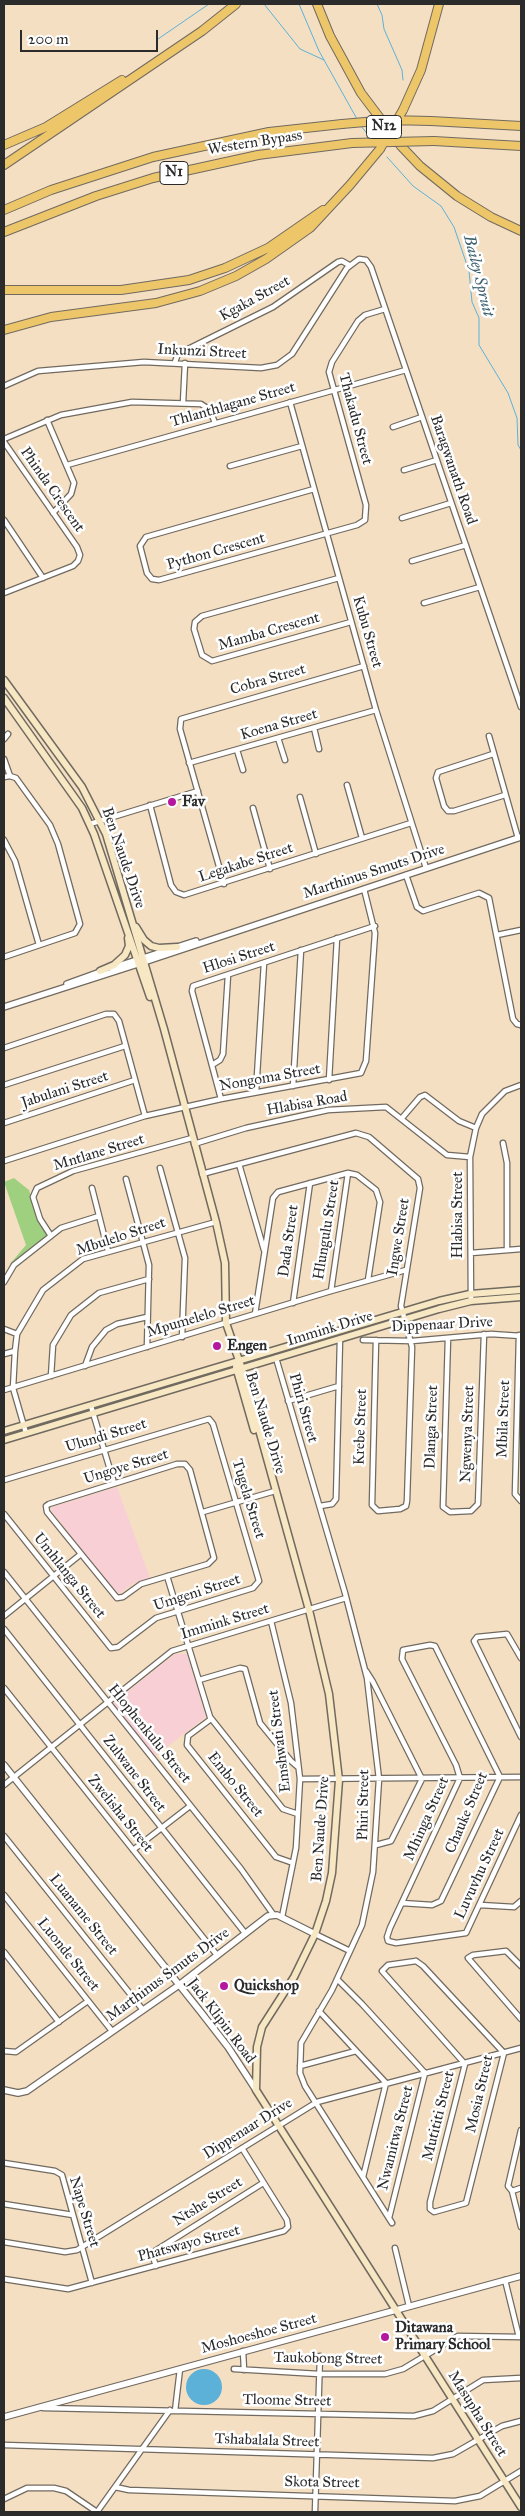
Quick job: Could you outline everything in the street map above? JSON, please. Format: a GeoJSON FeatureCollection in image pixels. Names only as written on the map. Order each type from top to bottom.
{"type":"FeatureCollection","features":[{"type":"Feature","properties":{"kind":"highway"},"geometry":{"type":"LineString","coordinates":[[4,165],[202,31],[236,4]]}},
{"type":"Feature","properties":{"kind":"highway","name":"N12"},"geometry":{"type":"LineString","coordinates":[[317,4],[330,36],[361,92],[401,146],[426,172],[457,196],[491,217],[521,230]]}},
{"type":"Feature","properties":{"kind":"highway"},"geometry":{"type":"LineString","coordinates":[[4,330],[52,317],[156,304],[216,285],[256,266],[295,239],[324,214],[380,149],[403,110],[421,70],[439,4]]}},
{"type":"Feature","properties":{"kind":"highway"},"geometry":{"type":"LineString","coordinates":[[4,145],[46,127],[167,55]]}},
{"type":"Feature","properties":{"kind":"highway","name":"Western Bypass"},"geometry":{"type":"LineString","coordinates":[[4,210],[51,190],[153,157],[269,132],[388,120],[521,126]]}},
{"type":"Feature","properties":{"kind":"highway","name":"Western Bypass"},"geometry":{"type":"LineString","coordinates":[[4,232],[96,196],[169,174],[258,155],[352,143],[434,141],[521,146]]}},
{"type":"Feature","properties":{"kind":"highway"},"geometry":{"type":"LineString","coordinates":[[4,290],[121,290],[172,284],[205,275],[248,258],[283,239],[327,207],[350,185]]}},
{"type":"Feature","properties":{"kind":"main road","name":"Ben Naude Drive"},"geometry":{"type":"LineString","coordinates":[[4,680],[82,787],[100,820],[127,919]]}},
{"type":"Feature","properties":{"kind":"main road","name":"Ben Naude Drive"},"geometry":{"type":"LineString","coordinates":[[4,698],[62,777],[90,824],[127,919],[141,961],[216,1222],[225,1262],[226,1323],[309,1610],[329,1694],[339,1780],[332,1873],[326,1901],[315,1934],[294,1977],[262,2027],[257,2047],[256,2090]]}},
{"type":"Feature","properties":{"kind":"main road"},"geometry":{"type":"LineString","coordinates":[[127,919],[148,944],[159,948],[177,947]]}},
{"type":"Feature","properties":{"kind":"main road"},"geometry":{"type":"LineString","coordinates":[[100,971],[121,960],[127,951],[127,919]]}},
{"type":"Feature","properties":{"kind":"main road","name":"Immink Drive"},"geometry":{"type":"LineString","coordinates":[[4,1440],[94,1414],[403,1312],[470,1294],[521,1290]]}},
{"type":"Feature","properties":{"kind":"main road","name":"Immink Drive"},"geometry":{"type":"LineString","coordinates":[[4,1432],[238,1365],[276,1358],[405,1319],[471,1302],[521,1297]]}},
{"type":"Feature","properties":{"kind":"main road","name":"Jack Klipin Road"},"geometry":{"type":"LineString","coordinates":[[256,2090],[396,2309]]}},
{"type":"Feature","properties":{"kind":"main road","name":"Masupha Street"},"geometry":{"type":"LineString","coordinates":[[396,2309],[521,2507]]}},
{"type":"Feature","properties":{"kind":"street","name":"Baragwanath Road"},"geometry":{"type":"LineString","coordinates":[[349,265],[361,259],[370,264],[521,707]]}},
{"type":"Feature","properties":{"kind":"street","name":"Kgaka Street"},"geometry":{"type":"LineString","coordinates":[[175,362],[178,354],[273,307],[338,262],[342,261],[349,265]]}},
{"type":"Feature","properties":{"kind":"street","name":"Inkunzi Street"},"geometry":{"type":"LineString","coordinates":[[4,386],[46,370],[144,362],[175,362],[261,368],[284,362],[296,349],[349,265]]}},
{"type":"Feature","properties":{"kind":"street","name":"Thakadu Street"},"geometry":{"type":"LineString","coordinates":[[327,533],[360,524],[367,515],[329,376],[330,368],[353,328],[365,316],[385,309]]}},
{"type":"Feature","properties":{"kind":"street"},"geometry":{"type":"LineString","coordinates":[[183,402],[186,363]]}},
{"type":"Feature","properties":{"kind":"street","name":"Thlanthlagane Street"},"geometry":{"type":"LineString","coordinates":[[67,465],[406,370]]}},
{"type":"Feature","properties":{"kind":"street"},"geometry":{"type":"LineString","coordinates":[[4,440],[47,420],[81,410],[132,402],[183,402],[206,406],[211,412],[215,423]]}},
{"type":"Feature","properties":{"kind":"street","name":"Kubu Street"},"geometry":{"type":"LineString","coordinates":[[290,402],[376,710],[426,868]]}},
{"type":"Feature","properties":{"kind":"street"},"geometry":{"type":"LineString","coordinates":[[393,427],[422,417]]}},
{"type":"Feature","properties":{"kind":"street"},"geometry":{"type":"LineString","coordinates":[[47,420],[74,483],[74,489],[53,513]]}},
{"type":"Feature","properties":{"kind":"street","name":"Phinda Crescent"},"geometry":{"type":"LineString","coordinates":[[4,440],[77,547],[79,558],[73,566],[4,593]]}},
{"type":"Feature","properties":{"kind":"street"},"geometry":{"type":"LineString","coordinates":[[230,466],[302,446]]}},
{"type":"Feature","properties":{"kind":"street"},"geometry":{"type":"LineString","coordinates":[[404,470],[437,460]]}},
{"type":"Feature","properties":{"kind":"street","name":"Python Crescent"},"geometry":{"type":"LineString","coordinates":[[314,489],[146,537],[140,546],[146,571],[152,579],[159,580],[327,533]]}},
{"type":"Feature","properties":{"kind":"street"},"geometry":{"type":"LineString","coordinates":[[402,518],[451,503]]}},
{"type":"Feature","properties":{"kind":"street"},"geometry":{"type":"LineString","coordinates":[[4,520],[43,578]]}},
{"type":"Feature","properties":{"kind":"street"},"geometry":{"type":"LineString","coordinates":[[412,561],[466,545]]}},
{"type":"Feature","properties":{"kind":"street","name":"Mamba Crescent"},"geometry":{"type":"LineString","coordinates":[[339,578],[202,616],[195,622],[194,629],[202,656],[212,661],[351,622]]}},
{"type":"Feature","properties":{"kind":"street"},"geometry":{"type":"LineString","coordinates":[[424,603],[480,587]]}},
{"type":"Feature","properties":{"kind":"street","name":"Cobra Street"},"geometry":{"type":"LineString","coordinates":[[190,763],[180,729],[180,720],[187,716],[364,666]]}},
{"type":"Feature","properties":{"kind":"street","name":"Koena Street"},"geometry":{"type":"LineString","coordinates":[[190,763],[376,710]]}},
{"type":"Feature","properties":{"kind":"street"},"geometry":{"type":"LineString","coordinates":[[314,728],[319,749]]}},
{"type":"Feature","properties":{"kind":"street"},"geometry":{"type":"LineString","coordinates":[[4,739],[8,734]]}},
{"type":"Feature","properties":{"kind":"street"},"geometry":{"type":"LineString","coordinates":[[489,736],[519,838]]}},
{"type":"Feature","properties":{"kind":"street"},"geometry":{"type":"LineString","coordinates":[[278,738],[285,760]]}},
{"type":"Feature","properties":{"kind":"street"},"geometry":{"type":"LineString","coordinates":[[237,750],[243,770]]}},
{"type":"Feature","properties":{"kind":"street"},"geometry":{"type":"LineString","coordinates":[[493,754],[438,772],[436,778],[444,806],[448,811],[454,811],[505,795]]}},
{"type":"Feature","properties":{"kind":"street"},"geometry":{"type":"LineString","coordinates":[[4,759],[10,776]]}},
{"type":"Feature","properties":{"kind":"street"},"geometry":{"type":"LineString","coordinates":[[190,763],[224,884]]}},
{"type":"Feature","properties":{"kind":"street"},"geometry":{"type":"LineString","coordinates":[[4,777],[10,776],[18,780],[54,833],[80,924],[75,933],[4,956]]}},
{"type":"Feature","properties":{"kind":"street"},"geometry":{"type":"LineString","coordinates":[[346,785],[362,838]]}},
{"type":"Feature","properties":{"kind":"street"},"geometry":{"type":"LineString","coordinates":[[90,824],[198,791]]}},
{"type":"Feature","properties":{"kind":"street"},"geometry":{"type":"LineString","coordinates":[[300,797],[316,854]]}},
{"type":"Feature","properties":{"kind":"street","name":"Legakabe Street"},"geometry":{"type":"LineString","coordinates":[[150,805],[171,885],[176,892],[189,895],[411,823]]}},
{"type":"Feature","properties":{"kind":"street"},"geometry":{"type":"LineString","coordinates":[[253,808],[270,869]]}},
{"type":"Feature","properties":{"kind":"street","name":"Marthinus Smuts Drive"},"geometry":{"type":"LineString","coordinates":[[4,1007],[519,838]]}},
{"type":"Feature","properties":{"kind":"street"},"geometry":{"type":"LineString","coordinates":[[4,840],[15,861],[39,945]]}},
{"type":"Feature","properties":{"kind":"street"},"geometry":{"type":"LineString","coordinates":[[406,875],[417,907],[422,911],[479,893],[487,896],[490,900],[513,1019],[519,1024]]}},
{"type":"Feature","properties":{"kind":"street","name":"Nongoma Street"},"geometry":{"type":"LineString","coordinates":[[4,1161],[145,1116],[256,1092],[359,1074],[365,1069],[375,926],[364,889]]}},
{"type":"Feature","properties":{"kind":"street","name":"Hlosi Street"},"geometry":{"type":"LineString","coordinates":[[221,1099],[192,990],[194,986],[375,926]]}},
{"type":"Feature","properties":{"kind":"street"},"geometry":{"type":"LineString","coordinates":[[497,935],[521,930]]}},
{"type":"Feature","properties":{"kind":"street","name":"Marthinus Smuts Drive"},"geometry":{"type":"LineString","coordinates":[[141,961],[177,947],[234,932]]}},
{"type":"Feature","properties":{"kind":"street"},"geometry":{"type":"LineString","coordinates":[[329,1080],[337,938]]}},
{"type":"Feature","properties":{"kind":"street"},"geometry":{"type":"LineString","coordinates":[[293,1086],[301,950]]}},
{"type":"Feature","properties":{"kind":"street"},"geometry":{"type":"LineString","coordinates":[[49,992],[100,971],[141,961]]}},
{"type":"Feature","properties":{"kind":"street"},"geometry":{"type":"LineString","coordinates":[[256,1092],[264,963]]}},
{"type":"Feature","properties":{"kind":"street"},"geometry":{"type":"LineString","coordinates":[[212,1065],[220,1060],[223,1054],[228,975]]}},
{"type":"Feature","properties":{"kind":"street"},"geometry":{"type":"LineString","coordinates":[[4,1048],[112,1014],[118,1018],[145,1116]]}},
{"type":"Feature","properties":{"kind":"street"},"geometry":{"type":"LineString","coordinates":[[4,1085],[125,1046]]}},
{"type":"Feature","properties":{"kind":"street","name":"Jabulani Street"},"geometry":{"type":"LineString","coordinates":[[4,1123],[135,1080]]}},
{"type":"Feature","properties":{"kind":"street","name":"Hlabisa Street"},"geometry":{"type":"LineString","coordinates":[[471,1302],[470,1156],[476,1128],[482,1114],[505,1091],[521,1085]]}},
{"type":"Feature","properties":{"kind":"street"},"geometry":{"type":"LineString","coordinates":[[402,1118],[420,1097],[425,1095],[460,1121],[476,1128]]}},
{"type":"Feature","properties":{"kind":"street","name":"Hlabisa Road"},"geometry":{"type":"LineString","coordinates":[[193,1141],[332,1109],[387,1107],[447,1155],[470,1156]]}},
{"type":"Feature","properties":{"kind":"street","name":"Ingwe Street"},"geometry":{"type":"LineString","coordinates":[[202,1174],[352,1133],[360,1133],[369,1137],[415,1175],[419,1182],[401,1306],[412,1341],[407,1504],[400,1510],[378,1511]]}},
{"type":"Feature","properties":{"kind":"street","name":"Mntlane Street"},"geometry":{"type":"LineString","coordinates":[[51,1236],[38,1214],[33,1194],[37,1188],[74,1171],[193,1141]]}},
{"type":"Feature","properties":{"kind":"street"},"geometry":{"type":"LineString","coordinates":[[503,1143],[507,1163],[507,1250]]}},
{"type":"Feature","properties":{"kind":"street"},"geometry":{"type":"LineString","coordinates":[[239,1164],[264,1251]]}},
{"type":"Feature","properties":{"kind":"street"},"geometry":{"type":"LineString","coordinates":[[160,1168],[185,1262],[182,1337]]}},
{"type":"Feature","properties":{"kind":"street"},"geometry":{"type":"LineString","coordinates":[[255,1314],[264,1251],[275,1195],[310,1183],[348,1173],[357,1175],[376,1190],[380,1199],[368,1280]]}},
{"type":"Feature","properties":{"kind":"street","name":"Hlungulu Street"},"geometry":{"type":"LineString","coordinates":[[331,1291],[348,1173]]}},
{"type":"Feature","properties":{"kind":"street"},"geometry":{"type":"LineString","coordinates":[[126,1179],[150,1265],[147,1347]]}},
{"type":"Feature","properties":{"kind":"street","name":"Dada Street"},"geometry":{"type":"LineString","coordinates":[[293,1303],[310,1183]]}},
{"type":"Feature","properties":{"kind":"street"},"geometry":{"type":"LineString","coordinates":[[92,1188],[108,1251]]}},
{"type":"Feature","properties":{"kind":"street"},"geometry":{"type":"LineString","coordinates":[[4,1282],[14,1265],[62,1227],[99,1216]]}},
{"type":"Feature","properties":{"kind":"street","name":"Mbulelo Street"},"geometry":{"type":"LineString","coordinates":[[26,1433],[13,1388],[15,1351],[17,1334],[41,1292],[79,1261],[108,1251],[216,1222]]}},
{"type":"Feature","properties":{"kind":"street"},"geometry":{"type":"LineString","coordinates":[[471,1253],[521,1249]]}},
{"type":"Feature","properties":{"kind":"street","name":"Mpumelelo Street"},"geometry":{"type":"LineString","coordinates":[[4,1390],[406,1270]]}},
{"type":"Feature","properties":{"kind":"street"},"geometry":{"type":"LineString","coordinates":[[51,1376],[53,1345],[71,1314],[99,1292],[149,1279]]}},
{"type":"Feature","properties":{"kind":"street"},"geometry":{"type":"LineString","coordinates":[[85,1366],[92,1346],[106,1330],[117,1324],[147,1317]]}},
{"type":"Feature","properties":{"kind":"street"},"geometry":{"type":"LineString","coordinates":[[4,1329],[17,1334]]}},
{"type":"Feature","properties":{"kind":"street","name":"Dippenaar Drive"},"geometry":{"type":"LineString","coordinates":[[363,1340],[412,1341],[484,1334],[520,1336]]}},
{"type":"Feature","properties":{"kind":"street","name":"Ngwenya Street"},"geometry":{"type":"LineString","coordinates":[[450,1512],[470,1511],[478,1504],[484,1334]]}},
{"type":"Feature","properties":{"kind":"street","name":"Mbila Street"},"geometry":{"type":"LineString","coordinates":[[520,1336],[515,1494],[521,1501]]}},
{"type":"Feature","properties":{"kind":"street","name":"Dlanga Street"},"geometry":{"type":"LineString","coordinates":[[448,1338],[442,1503],[444,1509],[450,1512]]}},
{"type":"Feature","properties":{"kind":"street"},"geometry":{"type":"LineString","coordinates":[[320,1506],[332,1504],[336,1499],[340,1339]]}},
{"type":"Feature","properties":{"kind":"street","name":"Krebe Street"},"geometry":{"type":"LineString","coordinates":[[376,1340],[372,1503],[374,1509],[378,1511]]}},
{"type":"Feature","properties":{"kind":"street"},"geometry":{"type":"LineString","coordinates":[[4,1354],[15,1351]]}},
{"type":"Feature","properties":{"kind":"street","name":"Phiri Street"},"geometry":{"type":"LineString","coordinates":[[276,1358],[346,1598],[370,1691],[379,1779],[376,1846],[364,1916],[337,1979],[301,2043],[300,2066],[303,2081],[390,2220]]}},
{"type":"Feature","properties":{"kind":"street"},"geometry":{"type":"LineString","coordinates":[[288,1401],[339,1386]]}},
{"type":"Feature","properties":{"kind":"street"},"geometry":{"type":"LineString","coordinates":[[91,1406],[114,1483]]}},
{"type":"Feature","properties":{"kind":"street","name":"Ulundi Street"},"geometry":{"type":"LineString","coordinates":[[4,1480],[206,1419],[213,1424]]}},
{"type":"Feature","properties":{"kind":"street","name":"Tugela Street"},"geometry":{"type":"LineString","coordinates":[[213,1424],[260,1580]]}},
{"type":"Feature","properties":{"kind":"street","name":"Ungoye Street"},"geometry":{"type":"LineString","coordinates":[[183,1463],[190,1470],[203,1512],[214,1553],[213,1560],[208,1564],[138,1585],[118,1598],[47,1512],[46,1506],[114,1483],[183,1463]]}},
{"type":"Feature","properties":{"kind":"street"},"geometry":{"type":"LineString","coordinates":[[203,1512],[274,1491]]}},
{"type":"Feature","properties":{"kind":"street","name":"Umhlanga Street"},"geometry":{"type":"LineString","coordinates":[[4,1514],[109,1646],[113,1648],[118,1647]]}},
{"type":"Feature","properties":{"kind":"street"},"geometry":{"type":"LineString","coordinates":[[4,1616],[81,1554]]}},
{"type":"Feature","properties":{"kind":"street","name":"Hlophenkulu Street"},"geometry":{"type":"LineString","coordinates":[[4,1572],[257,1890],[273,1914]]}},
{"type":"Feature","properties":{"kind":"street"},"geometry":{"type":"LineString","coordinates":[[167,1576],[211,1718],[284,1809],[298,1814]]}},
{"type":"Feature","properties":{"kind":"street","name":"Umgeni Street"},"geometry":{"type":"LineString","coordinates":[[118,1647],[154,1619],[253,1588],[260,1580]]}},
{"type":"Feature","properties":{"kind":"street","name":"Immink Street"},"geometry":{"type":"LineString","coordinates":[[4,1785],[171,1652],[346,1598]]}},
{"type":"Feature","properties":{"kind":"street","name":"Emshwati Street"},"geometry":{"type":"LineString","coordinates":[[271,1621],[291,1703],[300,1779],[294,1863],[282,1917]]}},
{"type":"Feature","properties":{"kind":"street","name":"Zulwane Street"},"geometry":{"type":"LineString","coordinates":[[4,1629],[246,1933]]}},
{"type":"Feature","properties":{"kind":"street"},"geometry":{"type":"LineString","coordinates":[[521,1658],[507,1634],[475,1638],[474,1645],[521,1737]]}},
{"type":"Feature","properties":{"kind":"street","name":"Chauke Street"},"geometry":{"type":"LineString","coordinates":[[402,1903],[432,1905],[442,1901],[500,1777],[435,1646],[430,1644],[406,1649]]}},
{"type":"Feature","properties":{"kind":"street","name":"Mhinga Street"},"geometry":{"type":"LineString","coordinates":[[396,1943],[388,1941],[387,1934],[460,1778],[456,1765],[402,1659],[402,1651],[406,1649]]}},
{"type":"Feature","properties":{"kind":"street"},"geometry":{"type":"LineString","coordinates":[[199,1680],[240,1668],[245,1669],[260,1723],[298,1767]]}},
{"type":"Feature","properties":{"kind":"street"},"geometry":{"type":"LineString","coordinates":[[365,1671],[373,1682],[422,1778]]}},
{"type":"Feature","properties":{"kind":"street","name":"Zwelisha Street"},"geometry":{"type":"LineString","coordinates":[[4,1688],[217,1955]]}},
{"type":"Feature","properties":{"kind":"street","name":"Embo Street"},"geometry":{"type":"LineString","coordinates":[[211,1718],[188,1736],[188,1746],[276,1857],[294,1863]]}},
{"type":"Feature","properties":{"kind":"street","name":"Jack Klipin Road"},"geometry":{"type":"LineString","coordinates":[[4,1765],[228,2047],[256,2090]]}},
{"type":"Feature","properties":{"kind":"street"},"geometry":{"type":"LineString","coordinates":[[300,1779],[521,1777]]}},
{"type":"Feature","properties":{"kind":"street"},"geometry":{"type":"LineString","coordinates":[[376,1846],[391,1841],[422,1778]]}},
{"type":"Feature","properties":{"kind":"street"},"geometry":{"type":"LineString","coordinates":[[133,1850],[190,1806]]}},
{"type":"Feature","properties":{"kind":"street","name":"Luvuvhu Street"},"geometry":{"type":"LineString","coordinates":[[396,1943],[464,1934],[480,1905],[521,1815]]}},
{"type":"Feature","properties":{"kind":"street","name":"Luaname Street"},"geometry":{"type":"LineString","coordinates":[[4,1836],[143,2010]]}},
{"type":"Feature","properties":{"kind":"street","name":"Luonde Street"},"geometry":{"type":"LineString","coordinates":[[4,1895],[112,2031]]}},
{"type":"Feature","properties":{"kind":"street"},"geometry":{"type":"LineString","coordinates":[[480,1905],[514,1907],[521,1901]]}},
{"type":"Feature","properties":{"kind":"street"},"geometry":{"type":"LineString","coordinates":[[273,1914],[350,1951]]}},
{"type":"Feature","properties":{"kind":"street","name":"Marthinus Smuts Drive"},"geometry":{"type":"LineString","coordinates":[[4,2090],[18,2093],[27,2091],[179,1985],[273,1914]]}},
{"type":"Feature","properties":{"kind":"street"},"geometry":{"type":"LineString","coordinates":[[521,1966],[506,1951],[473,1955],[468,1958],[471,1965],[521,2019]]}},
{"type":"Feature","properties":{"kind":"street"},"geometry":{"type":"LineString","coordinates":[[4,1952],[59,2022]]}},
{"type":"Feature","properties":{"kind":"street","name":"Mosia Street"},"geometry":{"type":"LineString","coordinates":[[388,1965],[420,1962],[504,2053],[466,2203],[437,2212]]}},
{"type":"Feature","properties":{"kind":"street","name":"Mutititi Street"},"geometry":{"type":"LineString","coordinates":[[388,1965],[382,1969],[382,1973],[465,2064],[430,2202],[430,2210],[437,2212]]}},
{"type":"Feature","properties":{"kind":"street","name":"Nwamitwa Street"},"geometry":{"type":"LineString","coordinates":[[337,1979],[425,2073],[390,2220]]}},
{"type":"Feature","properties":{"kind":"street"},"geometry":{"type":"LineString","coordinates":[[4,2051],[16,2052],[88,2001]]}},
{"type":"Feature","properties":{"kind":"street"},"geometry":{"type":"LineString","coordinates":[[319,2011],[386,2083],[363,2177]]}},
{"type":"Feature","properties":{"kind":"street","name":"Dippenaar Drive"},"geometry":{"type":"LineString","coordinates":[[4,2242],[65,2252],[82,2248],[278,2124],[317,2102],[521,2048]]}},
{"type":"Feature","properties":{"kind":"street"},"geometry":{"type":"LineString","coordinates":[[300,2066],[356,2051]]}},
{"type":"Feature","properties":{"kind":"street"},"geometry":{"type":"LineString","coordinates":[[521,2130],[508,2181],[521,2227]]}},
{"type":"Feature","properties":{"kind":"street","name":"Phatswayo Street"},"geometry":{"type":"LineString","coordinates":[[4,2279],[68,2289],[284,2231],[288,2227],[287,2220],[242,2148]]}},
{"type":"Feature","properties":{"kind":"street","name":"Nape Street"},"geometry":{"type":"LineString","coordinates":[[4,2163],[59,2173],[64,2182],[92,2283]]}},
{"type":"Feature","properties":{"kind":"street","name":"Ntshe Street"},"geometry":{"type":"LineString","coordinates":[[156,2266],[153,2257],[155,2251],[263,2183]]}},
{"type":"Feature","properties":{"kind":"street"},"geometry":{"type":"LineString","coordinates":[[512,2190],[521,2188]]}},
{"type":"Feature","properties":{"kind":"street"},"geometry":{"type":"LineString","coordinates":[[4,2204],[73,2215]]}},
{"type":"Feature","properties":{"kind":"street"},"geometry":{"type":"LineString","coordinates":[[395,2248],[409,2306]]}},
{"type":"Feature","properties":{"kind":"street","name":"Moshoeshoe Street"},"geometry":{"type":"LineString","coordinates":[[4,2417],[521,2276]]}},
{"type":"Feature","properties":{"kind":"street"},"geometry":{"type":"LineString","coordinates":[[504,2280],[520,2337]]}},
{"type":"Feature","properties":{"kind":"street","name":"Taukobong Street"},"geometry":{"type":"LineString","coordinates":[[234,2369],[320,2374],[385,2374],[403,2369],[460,2335],[520,2337]]}},
{"type":"Feature","properties":{"kind":"street"},"geometry":{"type":"LineString","coordinates":[[244,2351],[244,2370]]}},
{"type":"Feature","properties":{"kind":"street"},"geometry":{"type":"LineString","coordinates":[[315,2512],[320,2356]]}},
{"type":"Feature","properties":{"kind":"street"},"geometry":{"type":"LineString","coordinates":[[4,2499],[28,2488],[54,2488],[66,2491],[97,2512],[173,2411],[180,2369]]}},
{"type":"Feature","properties":{"kind":"street","name":"Tloome Street"},"geometry":{"type":"LineString","coordinates":[[41,2408],[414,2416],[433,2410],[483,2380],[521,2378]]}},
{"type":"Feature","properties":{"kind":"street","name":"Tshabalala Street"},"geometry":{"type":"LineString","coordinates":[[4,2445],[439,2458],[453,2454],[507,2423],[521,2421]]}},
{"type":"Feature","properties":{"kind":"street","name":"Skota Street"},"geometry":{"type":"LineString","coordinates":[[115,2487],[129,2490],[465,2500],[480,2496],[521,2471]]}},
{"type":"Feature","properties":{"kind":"shaded area"},"geometry":{"type":"Polygon","coordinates":[[[117,1487],[150,1578],[134,1583],[117,1595],[51,1510],[52,1507],[117,1487]]]}},
{"type":"Feature","properties":{"kind":"shaded area"},"geometry":{"type":"Polygon","coordinates":[[[175,1654],[187,1654],[206,1717],[155,1756],[112,1704],[175,1654]]]}},
{"type":"Feature","properties":{"kind":"green space"},"geometry":{"type":"Polygon","coordinates":[[[14,1178],[29,1190],[39,1223],[48,1235],[12,1266],[10,1264],[26,1245],[4,1182],[14,1178]]]}},
{"type":"Feature","properties":{"kind":"water"},"geometry":{"type":"Polygon","coordinates":[[[204,2369],[211,2370],[217,2374],[221,2380],[221,2394],[217,2400],[211,2404],[204,2405],[197,2404],[191,2400],[187,2394],[186,2387],[187,2380],[191,2374],[197,2370],[204,2369]]]}},
{"type":"Feature","properties":{"kind":"waterway"},"geometry":{"type":"LineString","coordinates":[[158,39],[209,4]]}},
{"type":"Feature","properties":{"kind":"waterway"},"geometry":{"type":"LineString","coordinates":[[264,4],[300,49],[324,60]]}},
{"type":"Feature","properties":{"kind":"waterway"},"geometry":{"type":"LineString","coordinates":[[299,4],[319,51],[357,119]]}},
{"type":"Feature","properties":{"kind":"waterway"},"geometry":{"type":"LineString","coordinates":[[377,4],[382,15],[384,29],[402,70],[403,80]]}},
{"type":"Feature","properties":{"kind":"waterway"},"geometry":{"type":"LineString","coordinates":[[360,125],[370,137]]}},
{"type":"Feature","properties":{"kind":"waterway","name":"Bailey Spruit"},"geometry":{"type":"LineString","coordinates":[[387,157],[413,186],[441,206],[454,227],[469,271],[472,302],[479,318],[479,345],[508,393],[517,418],[518,445],[521,450]]}},
{"type":"Feature","properties":{"kind":"place","name":"Fav"},"geometry":{"type":"Point","coordinates":[172,802]}},
{"type":"Feature","properties":{"kind":"place","name":"Engen"},"geometry":{"type":"Point","coordinates":[217,1346]}},
{"type":"Feature","properties":{"kind":"place","name":"Quickshop"},"geometry":{"type":"Point","coordinates":[224,1986]}},
{"type":"Feature","properties":{"kind":"place","name":"Ditawana Primary School"},"geometry":{"type":"Point","coordinates":[385,2337]}}]}
